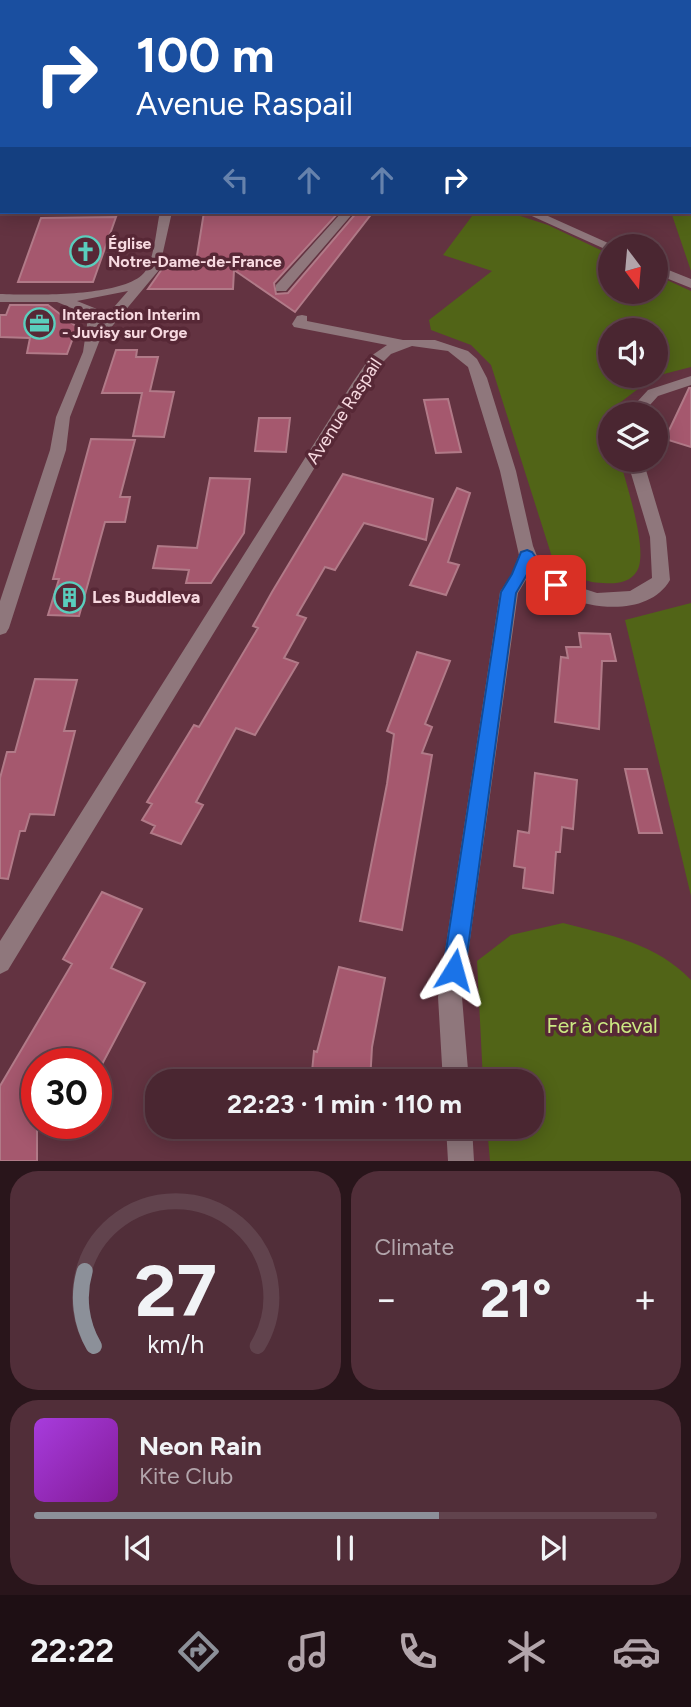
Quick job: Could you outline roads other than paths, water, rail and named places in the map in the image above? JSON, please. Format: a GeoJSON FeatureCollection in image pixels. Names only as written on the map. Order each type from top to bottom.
{"type":"FeatureCollection","features":[{"type":"Feature","properties":{"kind":"street"},"geometry":{"type":"LineString","coordinates":[[0,628],[58,450],[68,399],[93,340],[147,278],[158,253],[166,214]]}},
{"type":"Feature","properties":{"kind":"street"},"geometry":{"type":"LineString","coordinates":[[281,288],[346,214]]}},
{"type":"Feature","properties":{"kind":"street"},"geometry":{"type":"LineString","coordinates":[[540,214],[562,218],[598,239]]}},
{"type":"Feature","properties":{"kind":"street"},"geometry":{"type":"LineString","coordinates":[[668,274],[691,284]]}},
{"type":"Feature","properties":{"kind":"street"},"geometry":{"type":"LineString","coordinates":[[0,298],[60,299],[114,291],[147,278]]}},
{"type":"Feature","properties":{"kind":"street"},"geometry":{"type":"LineString","coordinates":[[60,299],[92,312],[93,340]]}},
{"type":"Feature","properties":{"kind":"street"},"geometry":{"type":"LineString","coordinates":[[302,319],[299,324],[399,343]]}},
{"type":"Feature","properties":{"kind":"street","name":"Avenue Raspail"},"geometry":{"type":"LineString","coordinates":[[0,962],[344,408],[384,350],[399,343],[422,342],[451,347],[462,353],[476,368],[513,481],[527,556]]}},
{"type":"Feature","properties":{"kind":"street"},"geometry":{"type":"LineString","coordinates":[[644,402],[653,393],[691,380]]}},
{"type":"Feature","properties":{"kind":"street"},"geometry":{"type":"LineString","coordinates":[[527,556],[542,578],[590,599],[624,599],[649,591],[661,580],[662,565],[658,537],[639,472]]}},
{"type":"Feature","properties":{"kind":"street"},"geometry":{"type":"LineString","coordinates":[[455,1069],[450,997],[509,592],[520,576],[527,556]]}},
{"type":"Feature","properties":{"kind":"street"},"geometry":{"type":"LineString","coordinates":[[460,1139],[461,1161]]}},
{"type":"Feature","properties":{"kind":"place","name":"Église Notre-Dame-de-France"},"geometry":{"type":"Point","coordinates":[85,252]}},
{"type":"Feature","properties":{"kind":"place","name":"Interaction Interim - Juvisy sur Orge"},"geometry":{"type":"Point","coordinates":[39,323]}},
{"type":"Feature","properties":{"kind":"place","name":"Les Buddleva"},"geometry":{"type":"Point","coordinates":[69,597]}},
{"type":"Feature","properties":{"kind":"park label","name":"Fer à cheval"},"geometry":{"type":"Point","coordinates":[602,1026]}}]}
